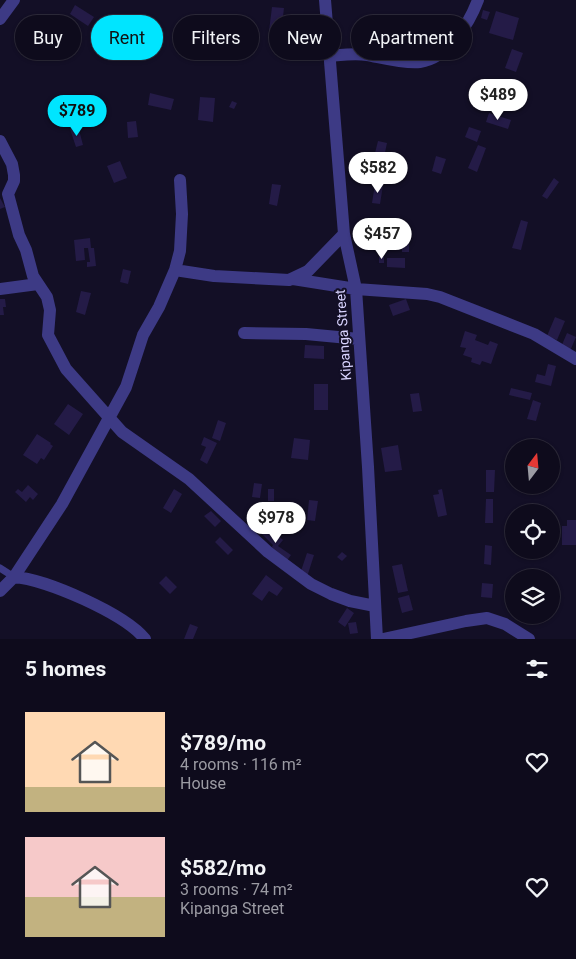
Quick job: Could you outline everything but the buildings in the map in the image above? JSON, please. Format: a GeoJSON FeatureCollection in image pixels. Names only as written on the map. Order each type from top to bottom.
{"type":"FeatureCollection","features":[{"type":"Feature","properties":{"kind":"street"},"geometry":{"type":"LineString","coordinates":[[0,19],[14,0]]}},
{"type":"Feature","properties":{"kind":"street","name":"Kipanga Street"},"geometry":{"type":"LineString","coordinates":[[325,0],[326,15]]}},
{"type":"Feature","properties":{"kind":"street"},"geometry":{"type":"LineString","coordinates":[[341,55],[353,54],[414,62],[438,56],[454,42],[474,12],[478,0]]}},
{"type":"Feature","properties":{"kind":"street","name":"Kipanga Street"},"geometry":{"type":"LineString","coordinates":[[329,60],[344,234],[356,289],[377,639]]}},
{"type":"Feature","properties":{"kind":"street"},"geometry":{"type":"LineString","coordinates":[[0,141],[12,164],[14,181],[9,190],[9,198],[19,235],[26,250],[33,276],[44,291],[49,302],[48,335],[66,369],[122,432],[189,479],[268,552],[311,584],[350,601],[375,606]]}},
{"type":"Feature","properties":{"kind":"street"},"geometry":{"type":"LineString","coordinates":[[0,591],[14,577],[62,504],[126,387],[143,335],[159,307],[175,270],[180,251],[182,214],[180,180]]}},
{"type":"Feature","properties":{"kind":"street"},"geometry":{"type":"LineString","coordinates":[[293,280],[308,271],[344,234]]}},
{"type":"Feature","properties":{"kind":"street"},"geometry":{"type":"LineString","coordinates":[[175,270],[214,276],[293,280],[356,289],[427,294],[440,297],[534,334],[576,359]]}},
{"type":"Feature","properties":{"kind":"street"},"geometry":{"type":"LineString","coordinates":[[0,289],[38,284]]}},
{"type":"Feature","properties":{"kind":"street"},"geometry":{"type":"LineString","coordinates":[[244,333],[306,334],[359,339]]}},
{"type":"Feature","properties":{"kind":"street"},"geometry":{"type":"LineString","coordinates":[[14,577],[43,583],[91,603],[134,628],[145,639]]}},
{"type":"Feature","properties":{"kind":"street"},"geometry":{"type":"LineString","coordinates":[[383,639],[487,618],[505,624],[529,639]]}},
{"type":"Feature","properties":{"kind":"lane"},"geometry":{"type":"LineString","coordinates":[[0,568],[14,577]]}}]}
